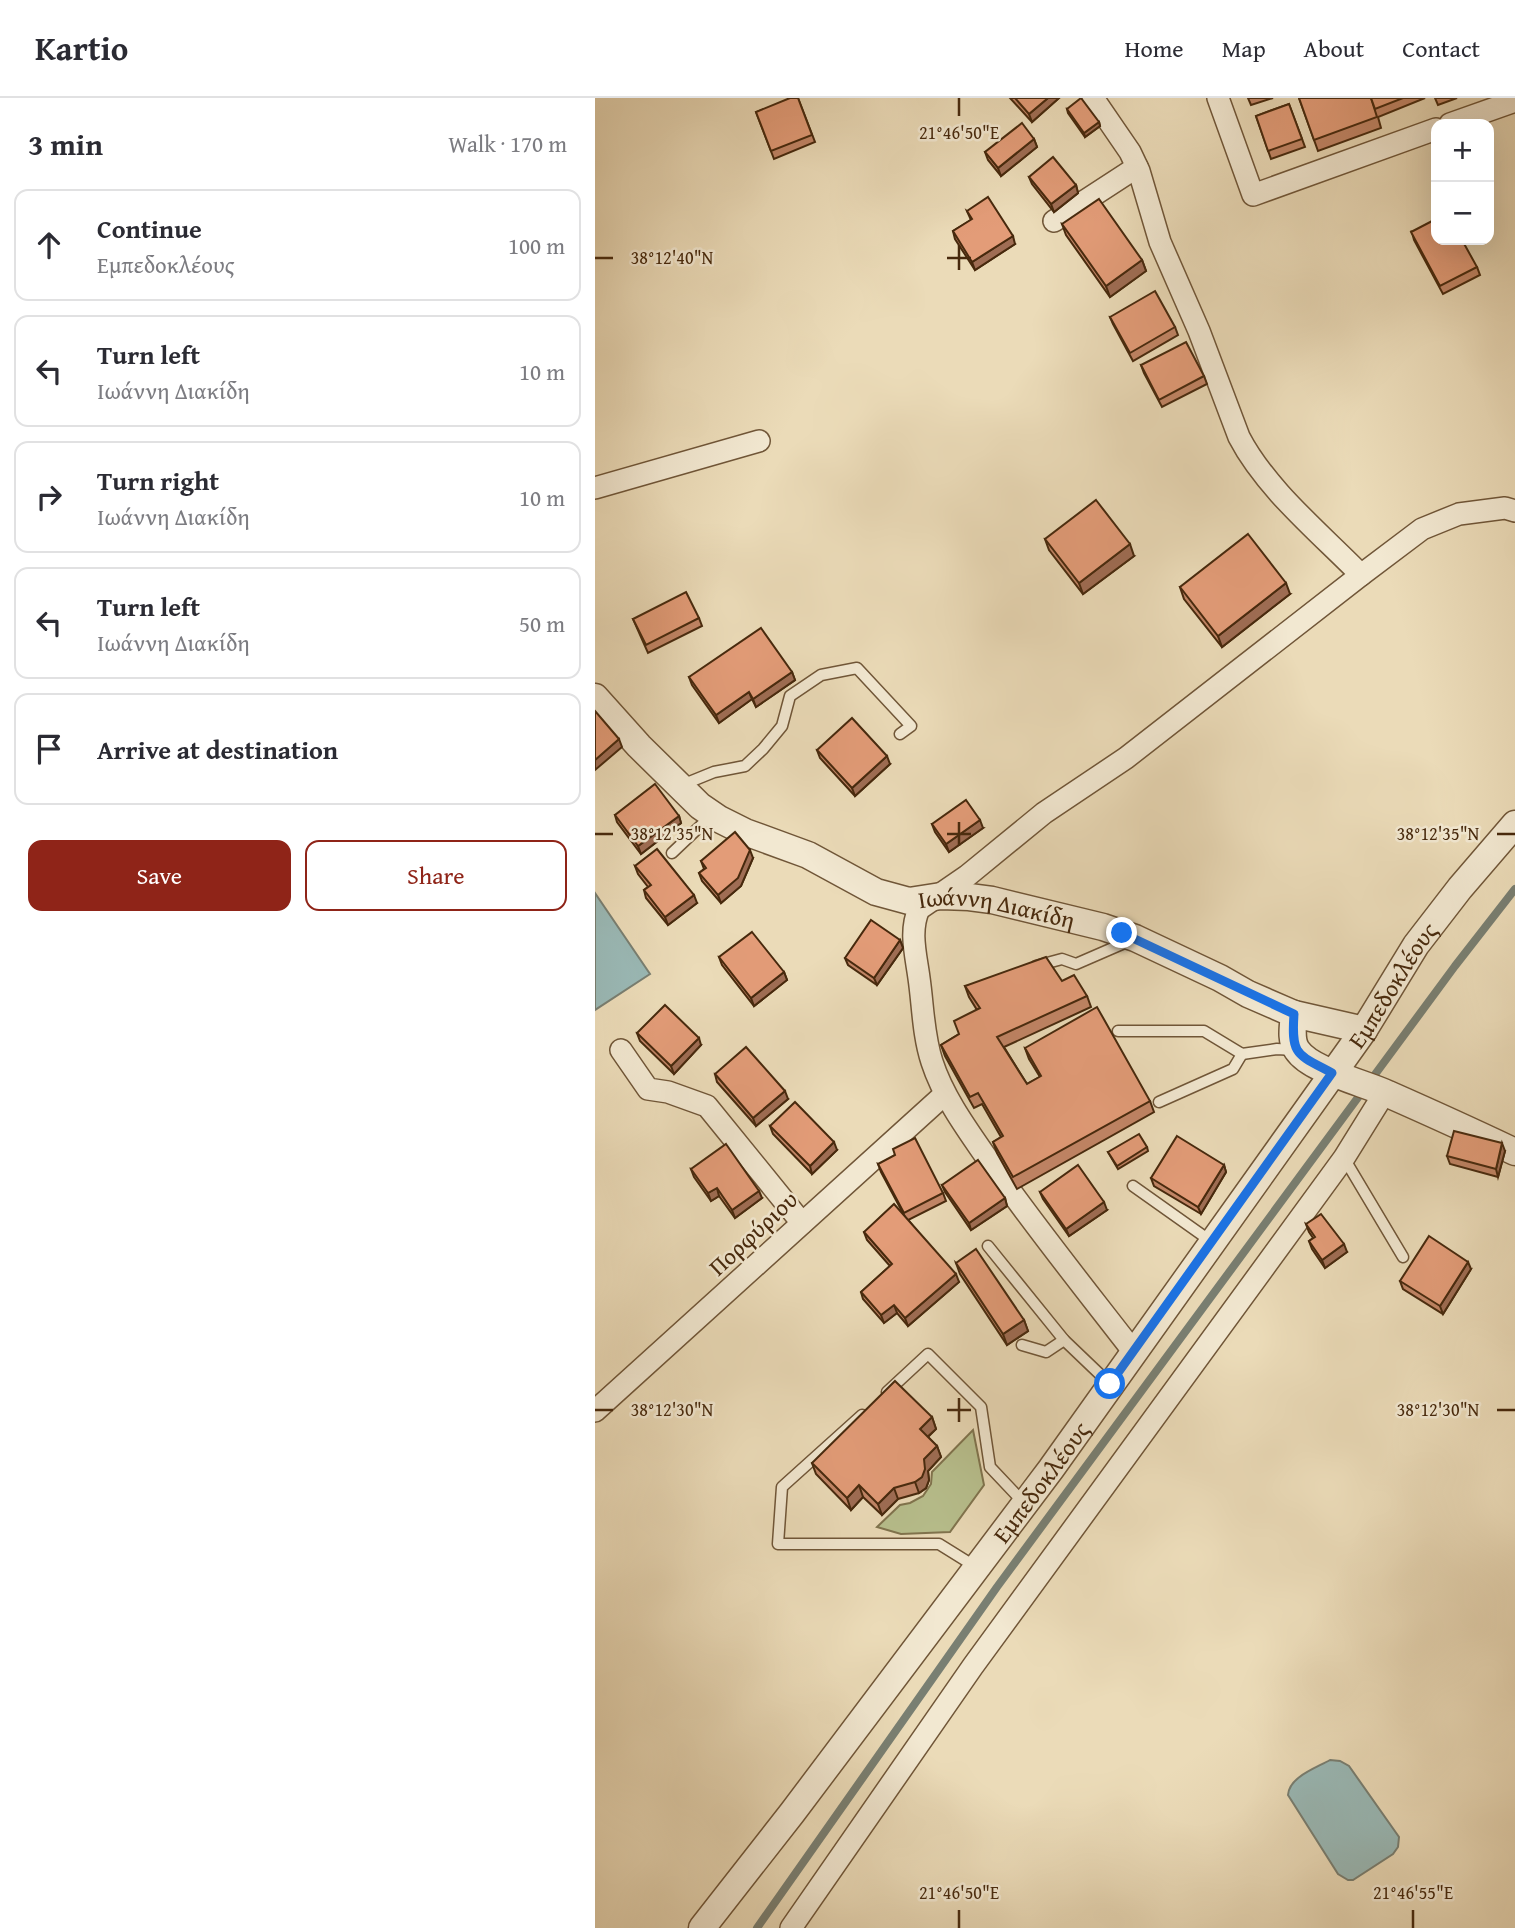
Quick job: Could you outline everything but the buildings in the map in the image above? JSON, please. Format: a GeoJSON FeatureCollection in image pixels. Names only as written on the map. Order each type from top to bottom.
{"type":"FeatureCollection","features":[{"type":"Feature","properties":{"kind":"street"},"geometry":{"type":"LineString","coordinates":[[1093,98],[1117,131],[1137,167],[1160,242],[1199,331],[1245,449],[1272,485],[1361,575]]}},
{"type":"Feature","properties":{"kind":"street"},"geometry":{"type":"LineString","coordinates":[[1218,98],[1253,195],[1431,131]]}},
{"type":"Feature","properties":{"kind":"street"},"geometry":{"type":"LineString","coordinates":[[1462,119],[1504,102]]}},
{"type":"Feature","properties":{"kind":"street"},"geometry":{"type":"LineString","coordinates":[[1054,221],[1137,167]]}},
{"type":"Feature","properties":{"kind":"street"},"geometry":{"type":"LineString","coordinates":[[595,488],[759,441]]}},
{"type":"Feature","properties":{"kind":"street"},"geometry":{"type":"LineString","coordinates":[[1133,1351],[1008,1188],[945,1094],[927,1042],[914,925],[919,909],[941,896],[1044,813],[1126,758],[1422,529],[1459,514],[1505,508],[1515,511]]}},
{"type":"Feature","properties":{"kind":"street","name":"Ιωάννη Διακίδη"},"geometry":{"type":"LineString","coordinates":[[595,697],[639,746],[700,806],[733,826],[809,855],[876,891],[909,901],[941,896],[992,900],[1103,927],[1135,938],[1294,1014],[1364,1030]]}},
{"type":"Feature","properties":{"kind":"street","name":"Εμπεδοκλέους"},"geometry":{"type":"LineString","coordinates":[[702,1928],[1051,1469],[1364,1030],[1416,945],[1515,824]]}},
{"type":"Feature","properties":{"kind":"street"},"geometry":{"type":"LineString","coordinates":[[1294,1014],[1292,1039],[1304,1058],[1332,1073],[1385,1092],[1515,1152]]}},
{"type":"Feature","properties":{"kind":"street"},"geometry":{"type":"LineString","coordinates":[[621,1050],[648,1088],[707,1106],[802,1223]]}},
{"type":"Feature","properties":{"kind":"street"},"geometry":{"type":"LineString","coordinates":[[791,1928],[973,1666],[1344,1158],[1385,1092]]}},
{"type":"Feature","properties":{"kind":"street","name":"Πορφύριου"},"geometry":{"type":"LineString","coordinates":[[595,1411],[945,1094]]}},
{"type":"Feature","properties":{"kind":"lane"},"geometry":{"type":"LineString","coordinates":[[680,786],[713,772],[745,766],[782,726],[790,696],[821,675],[857,668],[911,726],[900,734]]}},
{"type":"Feature","properties":{"kind":"lane"},"geometry":{"type":"LineString","coordinates":[[672,853],[713,814]]}},
{"type":"Feature","properties":{"kind":"lane"},"geometry":{"type":"LineString","coordinates":[[1027,968],[1062,959],[1076,964],[1135,938]]}},
{"type":"Feature","properties":{"kind":"lane"},"geometry":{"type":"LineString","coordinates":[[1118,1031],[1204,1031],[1242,1054],[1277,1049],[1297,1050]]}},
{"type":"Feature","properties":{"kind":"lane"},"geometry":{"type":"LineString","coordinates":[[1159,1102],[1233,1069],[1242,1054]]}},
{"type":"Feature","properties":{"kind":"lane"},"geometry":{"type":"LineString","coordinates":[[1344,1158],[1403,1257]]}},
{"type":"Feature","properties":{"kind":"lane"},"geometry":{"type":"LineString","coordinates":[[1133,1186],[1212,1242]]}},
{"type":"Feature","properties":{"kind":"lane"},"geometry":{"type":"LineString","coordinates":[[988,1246],[1064,1340],[1110,1384]]}},
{"type":"Feature","properties":{"kind":"lane"},"geometry":{"type":"LineString","coordinates":[[1022,1345],[1046,1352],[1064,1340]]}},
{"type":"Feature","properties":{"kind":"lane"},"geometry":{"type":"LineString","coordinates":[[880,1398],[928,1354],[981,1407],[991,1467],[1025,1504]]}},
{"type":"Feature","properties":{"kind":"lane"},"geometry":{"type":"LineString","coordinates":[[870,1407],[782,1487],[778,1544],[939,1544],[977,1567]]}},
{"type":"Feature","properties":{"kind":"green space"},"geometry":{"type":"Polygon","coordinates":[[[973,1430],[984,1485],[950,1532],[901,1534],[877,1527],[900,1505],[923,1496],[931,1484],[932,1472],[973,1430]]]}},
{"type":"Feature","properties":{"kind":"water"},"geometry":{"type":"Polygon","coordinates":[[[595,893],[650,974],[595,1010],[595,893]]]}},
{"type":"Feature","properties":{"kind":"water"},"geometry":{"type":"Polygon","coordinates":[[[1330,1760],[1349,1766],[1399,1837],[1398,1847],[1393,1854],[1353,1880],[1338,1874],[1288,1795],[1298,1778],[1330,1760]]]}},
{"type":"Feature","properties":{"kind":"waterway"},"geometry":{"type":"LineString","coordinates":[[757,1928],[997,1587],[1455,966],[1515,889]]}},
{"type":"Feature","properties":{"kind":"route"},"geometry":{"type":"LineString","coordinates":[[1110,1384],[1332,1073],[1304,1058],[1297,1050],[1292,1039],[1294,1014],[1122,933]]}}]}
